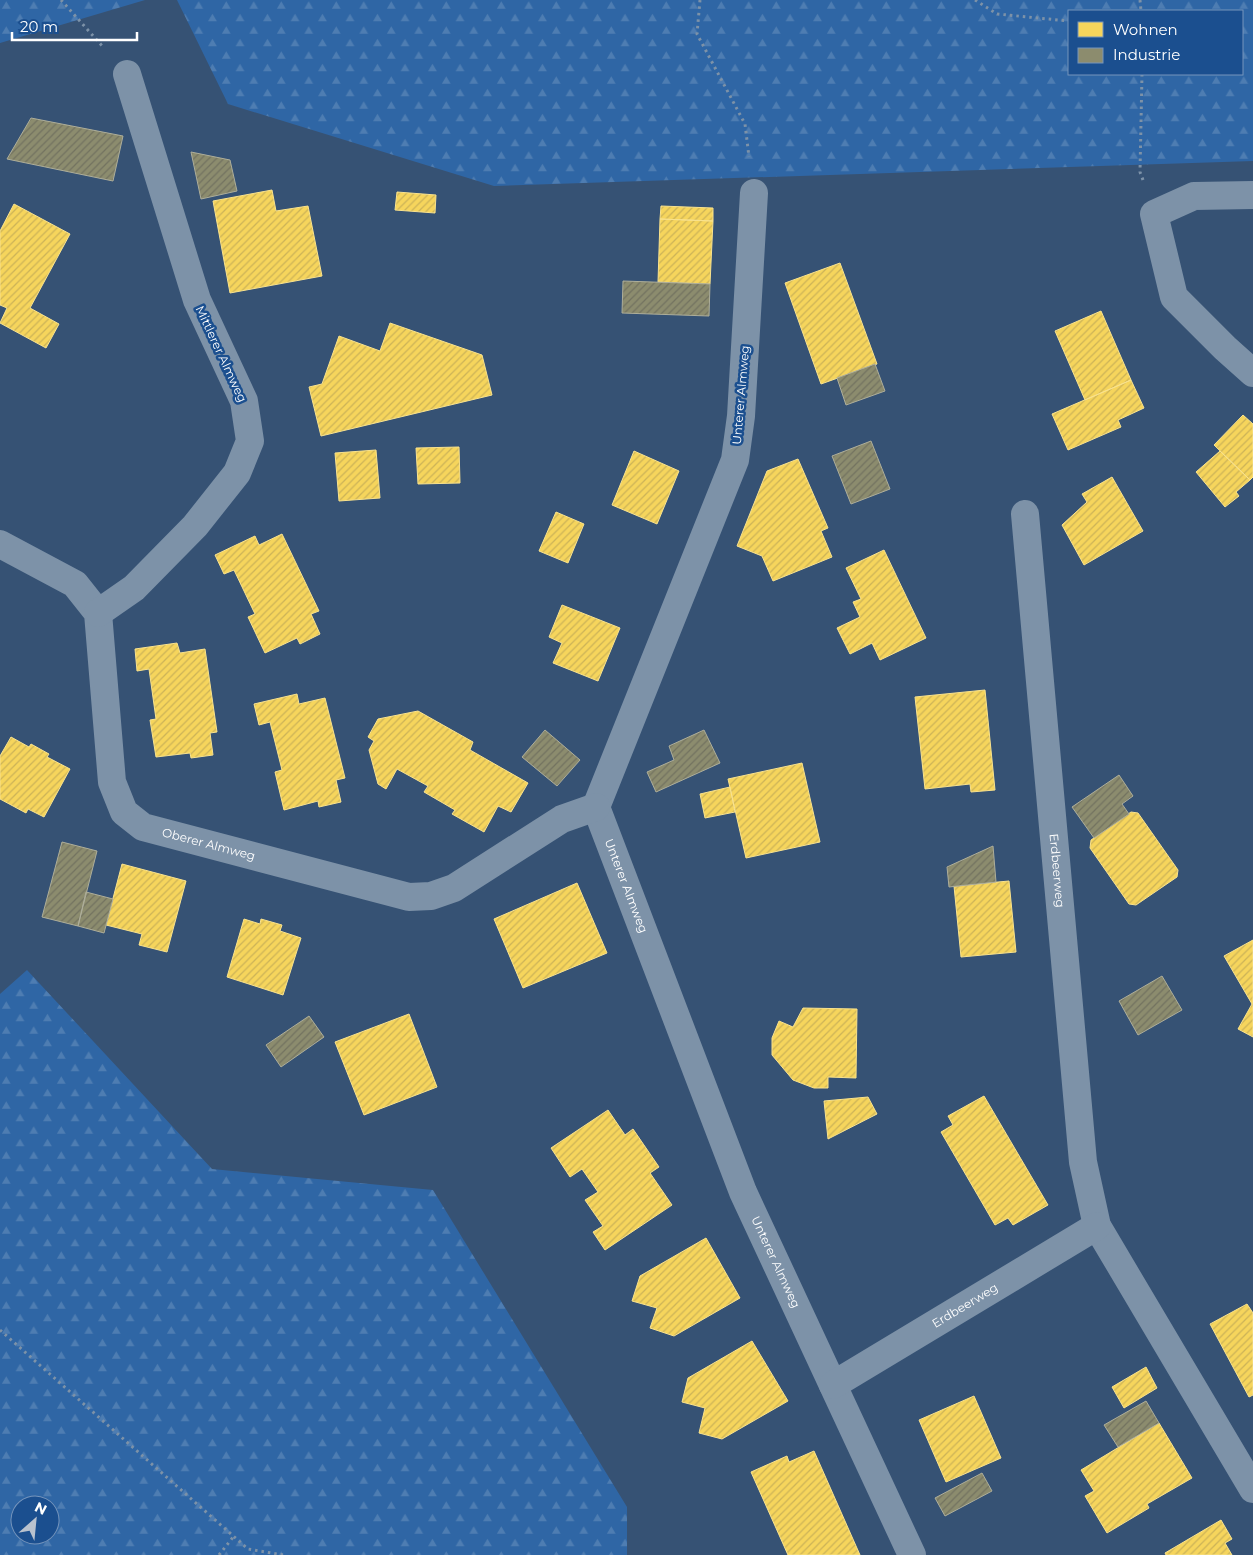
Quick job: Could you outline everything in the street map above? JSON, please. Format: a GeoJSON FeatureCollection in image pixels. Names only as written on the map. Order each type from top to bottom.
{"type":"FeatureCollection","features":[{"type":"Feature","properties":{"kind":"street","name":"Mittlerer Almweg"},"geometry":{"type":"LineString","coordinates":[[98,613],[134,588],[195,526],[237,473],[250,441],[244,401],[197,300],[126,74]]}},
{"type":"Feature","properties":{"kind":"street","name":"Unterer Almweg"},"geometry":{"type":"LineString","coordinates":[[754,193],[741,416],[735,460],[596,807],[743,1192],[912,1555]]}},
{"type":"Feature","properties":{"kind":"street"},"geometry":{"type":"LineString","coordinates":[[1253,195],[1194,196],[1154,214],[1174,297],[1224,348],[1253,374]]}},
{"type":"Feature","properties":{"kind":"street","name":"Erdbeerweg"},"geometry":{"type":"LineString","coordinates":[[1025,514],[1083,1162],[1097,1226],[1253,1489]]}},
{"type":"Feature","properties":{"kind":"street"},"geometry":{"type":"LineString","coordinates":[[0,544],[75,584],[98,613]]}},
{"type":"Feature","properties":{"kind":"street","name":"Oberer Almweg"},"geometry":{"type":"LineString","coordinates":[[98,613],[112,782],[124,812],[143,827],[409,896],[431,896],[454,888],[562,819],[596,807]]}},
{"type":"Feature","properties":{"kind":"street","name":"Erdbeerweg"},"geometry":{"type":"LineString","coordinates":[[833,1385],[1097,1226]]}},
{"type":"Feature","properties":{"kind":"path"},"geometry":{"type":"LineString","coordinates":[[62,0],[126,74]]}},
{"type":"Feature","properties":{"kind":"path"},"geometry":{"type":"LineString","coordinates":[[700,0],[697,34],[745,124],[754,193]]}},
{"type":"Feature","properties":{"kind":"path"},"geometry":{"type":"LineString","coordinates":[[975,0],[997,14],[1068,21]]}},
{"type":"Feature","properties":{"kind":"path"},"geometry":{"type":"LineString","coordinates":[[1142,75],[1140,172],[1154,214]]}},
{"type":"Feature","properties":{"kind":"path"},"geometry":{"type":"LineString","coordinates":[[0,1330],[248,1549],[283,1555]]}},
{"type":"Feature","properties":{"kind":"path"},"geometry":{"type":"LineString","coordinates":[[219,1555],[234,1536]]}},
{"type":"Feature","properties":{"kind":"green space"},"geometry":{"type":"Polygon","coordinates":[[[0,0],[145,0],[0,43],[0,0]]]}},
{"type":"Feature","properties":{"kind":"green space"},"geometry":{"type":"Polygon","coordinates":[[[177,0],[1253,0],[1253,161],[494,186],[228,104],[177,0]]]}},
{"type":"Feature","properties":{"kind":"green space"},"geometry":{"type":"Polygon","coordinates":[[[27,970],[212,1169],[433,1190],[627,1507],[627,1555],[0,1555],[0,994],[27,970]]]}},
{"type":"Feature","properties":{"kind":"building: Wohnen"},"geometry":{"type":"Polygon","coordinates":[[[272,190],[276,211],[308,206],[322,276],[230,293],[213,201],[272,190]]]}},
{"type":"Feature","properties":{"kind":"building: Wohnen"},"geometry":{"type":"Polygon","coordinates":[[[397,192],[436,195],[435,213],[395,210],[397,192]]]}},
{"type":"Feature","properties":{"kind":"building: Wohnen"},"geometry":{"type":"Polygon","coordinates":[[[14,204],[70,234],[30,308],[59,324],[46,348],[0,323],[7,308],[0,305],[0,231],[14,204]]]}},
{"type":"Feature","properties":{"kind":"building: Wohnen"},"geometry":{"type":"Polygon","coordinates":[[[661,206],[713,208],[713,221],[660,219],[661,206]]]}},
{"type":"Feature","properties":{"kind":"building: Wohnen"},"geometry":{"type":"Polygon","coordinates":[[[660,219],[713,221],[710,284],[658,282],[660,219]]]}},
{"type":"Feature","properties":{"kind":"building: Wohnen"},"geometry":{"type":"Polygon","coordinates":[[[840,263],[877,364],[821,384],[785,283],[840,263]]]}},
{"type":"Feature","properties":{"kind":"building: Wohnen"},"geometry":{"type":"Polygon","coordinates":[[[1101,311],[1131,380],[1085,400],[1055,331],[1101,311]]]}},
{"type":"Feature","properties":{"kind":"building: Wohnen"},"geometry":{"type":"Polygon","coordinates":[[[390,323],[482,355],[492,395],[321,436],[309,387],[322,384],[339,336],[380,351],[390,323]]]}},
{"type":"Feature","properties":{"kind":"building: Wohnen"},"geometry":{"type":"Polygon","coordinates":[[[1131,380],[1144,408],[1118,420],[1121,427],[1068,450],[1052,414],[1131,380]]]}},
{"type":"Feature","properties":{"kind":"building: Wohnen"},"geometry":{"type":"Polygon","coordinates":[[[1243,415],[1253,424],[1253,477],[1250,480],[1214,445],[1243,415]]]}},
{"type":"Feature","properties":{"kind":"building: Wohnen"},"geometry":{"type":"Polygon","coordinates":[[[459,447],[460,483],[418,484],[416,448],[459,447]]]}},
{"type":"Feature","properties":{"kind":"building: Wohnen"},"geometry":{"type":"Polygon","coordinates":[[[376,450],[380,498],[339,501],[335,453],[376,450]]]}},
{"type":"Feature","properties":{"kind":"building: Wohnen"},"geometry":{"type":"Polygon","coordinates":[[[634,451],[679,471],[657,524],[612,505],[634,451]]]}},
{"type":"Feature","properties":{"kind":"building: Wohnen"},"geometry":{"type":"Polygon","coordinates":[[[1220,451],[1250,480],[1236,492],[1239,496],[1225,507],[1196,472],[1220,451]]]}},
{"type":"Feature","properties":{"kind":"building: Wohnen"},"geometry":{"type":"Polygon","coordinates":[[[798,459],[828,528],[821,531],[832,557],[773,581],[762,556],[737,546],[767,471],[798,459]]]}},
{"type":"Feature","properties":{"kind":"building: Wohnen"},"geometry":{"type":"Polygon","coordinates":[[[1112,477],[1143,531],[1084,565],[1062,525],[1087,502],[1082,494],[1112,477]]]}},
{"type":"Feature","properties":{"kind":"building: Wohnen"},"geometry":{"type":"Polygon","coordinates":[[[556,512],[584,524],[568,563],[539,551],[556,512]]]}},
{"type":"Feature","properties":{"kind":"building: Wohnen"},"geometry":{"type":"Polygon","coordinates":[[[282,534],[319,611],[311,614],[320,634],[300,644],[297,638],[265,653],[248,617],[255,614],[234,570],[224,574],[215,555],[255,536],[259,545],[282,534]]]}},
{"type":"Feature","properties":{"kind":"building: Wohnen"},"geometry":{"type":"Polygon","coordinates":[[[884,550],[926,638],[880,660],[872,643],[850,654],[837,628],[860,617],[853,602],[861,599],[846,568],[884,550]]]}},
{"type":"Feature","properties":{"kind":"building: Wohnen"},"geometry":{"type":"Polygon","coordinates":[[[562,605],[620,628],[598,681],[553,663],[562,643],[549,637],[562,605]]]}},
{"type":"Feature","properties":{"kind":"building: Wohnen"},"geometry":{"type":"Polygon","coordinates":[[[177,643],[180,653],[205,649],[217,732],[210,733],[213,755],[191,758],[190,753],[156,757],[150,720],[156,719],[149,669],[137,671],[135,649],[177,643]]]}},
{"type":"Feature","properties":{"kind":"building: Wohnen"},"geometry":{"type":"Polygon","coordinates":[[[985,690],[995,790],[971,792],[970,784],[925,789],[915,697],[985,690]]]}},
{"type":"Feature","properties":{"kind":"building: Wohnen"},"geometry":{"type":"Polygon","coordinates":[[[297,694],[299,704],[325,698],[345,778],[336,780],[341,802],[319,807],[318,801],[284,810],[275,772],[282,770],[270,722],[259,725],[254,704],[297,694]]]}},
{"type":"Feature","properties":{"kind":"building: Wohnen"},"geometry":{"type":"Polygon","coordinates":[[[418,711],[473,742],[470,750],[528,783],[511,812],[498,806],[484,832],[452,814],[455,810],[424,792],[428,786],[397,769],[386,789],[378,784],[369,750],[374,741],[368,737],[378,719],[418,711]]]}},
{"type":"Feature","properties":{"kind":"building: Wohnen"},"geometry":{"type":"Polygon","coordinates":[[[11,737],[29,747],[31,744],[49,754],[47,757],[70,769],[44,817],[28,809],[26,813],[0,799],[0,756],[11,737]]]}},
{"type":"Feature","properties":{"kind":"building: Wohnen"},"geometry":{"type":"Polygon","coordinates":[[[802,763],[820,842],[746,858],[728,779],[802,763]]]}},
{"type":"Feature","properties":{"kind":"building: Wohnen"},"geometry":{"type":"Polygon","coordinates":[[[730,787],[735,812],[705,818],[700,794],[730,787]]]}},
{"type":"Feature","properties":{"kind":"building: Wohnen"},"geometry":{"type":"Polygon","coordinates":[[[1131,812],[1138,813],[1178,870],[1177,877],[1136,905],[1129,904],[1090,848],[1091,840],[1131,812]]]}},
{"type":"Feature","properties":{"kind":"building: Wohnen"},"geometry":{"type":"Polygon","coordinates":[[[122,864],[186,881],[167,952],[139,945],[142,934],[106,925],[122,864]]]}},
{"type":"Feature","properties":{"kind":"building: Wohnen"},"geometry":{"type":"Polygon","coordinates":[[[1009,881],[1016,952],[961,957],[954,886],[1009,881]]]}},
{"type":"Feature","properties":{"kind":"building: Wohnen"},"geometry":{"type":"Polygon","coordinates":[[[577,883],[607,953],[523,988],[494,919],[577,883]]]}},
{"type":"Feature","properties":{"kind":"building: Wohnen"},"geometry":{"type":"Polygon","coordinates":[[[244,919],[260,924],[261,919],[282,925],[280,931],[301,938],[283,995],[227,977],[244,919]]]}},
{"type":"Feature","properties":{"kind":"building: Wohnen"},"geometry":{"type":"Polygon","coordinates":[[[1253,940],[1253,1037],[1238,1029],[1252,1004],[1224,956],[1253,940]]]}},
{"type":"Feature","properties":{"kind":"building: Wohnen"},"geometry":{"type":"Polygon","coordinates":[[[803,1008],[857,1009],[856,1078],[828,1077],[828,1088],[814,1088],[793,1080],[772,1055],[772,1038],[779,1021],[793,1027],[803,1008]]]}},
{"type":"Feature","properties":{"kind":"building: Wohnen"},"geometry":{"type":"Polygon","coordinates":[[[409,1014],[437,1087],[364,1115],[335,1042],[409,1014]]]}},
{"type":"Feature","properties":{"kind":"building: Wohnen"},"geometry":{"type":"Polygon","coordinates":[[[984,1096],[1048,1205],[1013,1225],[1008,1218],[995,1225],[941,1132],[953,1125],[948,1116],[984,1096]]]}},
{"type":"Feature","properties":{"kind":"building: Wohnen"},"geometry":{"type":"Polygon","coordinates":[[[868,1097],[877,1114],[828,1139],[824,1101],[868,1097]]]}},
{"type":"Feature","properties":{"kind":"building: Wohnen"},"geometry":{"type":"Polygon","coordinates":[[[608,1110],[625,1135],[633,1129],[659,1167],[650,1173],[672,1205],[605,1250],[593,1232],[603,1226],[585,1200],[598,1192],[582,1169],[570,1177],[551,1148],[608,1110]]]}},
{"type":"Feature","properties":{"kind":"building: Wohnen"},"geometry":{"type":"Polygon","coordinates":[[[706,1238],[740,1298],[674,1336],[650,1328],[657,1308],[632,1301],[640,1276],[706,1238]]]}},
{"type":"Feature","properties":{"kind":"building: Wohnen"},"geometry":{"type":"Polygon","coordinates":[[[1247,1304],[1253,1313],[1253,1395],[1249,1397],[1210,1324],[1247,1304]]]}},
{"type":"Feature","properties":{"kind":"building: Wohnen"},"geometry":{"type":"Polygon","coordinates":[[[752,1341],[788,1401],[722,1439],[699,1433],[705,1408],[682,1402],[688,1378],[752,1341]]]}},
{"type":"Feature","properties":{"kind":"building: Wohnen"},"geometry":{"type":"Polygon","coordinates":[[[1146,1367],[1157,1388],[1124,1408],[1112,1387],[1146,1367]]]}},
{"type":"Feature","properties":{"kind":"building: Wohnen"},"geometry":{"type":"Polygon","coordinates":[[[974,1396],[1001,1458],[946,1482],[919,1420],[974,1396]]]}},
{"type":"Feature","properties":{"kind":"building: Wohnen"},"geometry":{"type":"Polygon","coordinates":[[[1159,1423],[1192,1478],[1147,1504],[1149,1508],[1107,1533],[1085,1496],[1094,1491],[1081,1470],[1159,1423]]]}},
{"type":"Feature","properties":{"kind":"building: Wohnen"},"geometry":{"type":"Polygon","coordinates":[[[814,1451],[860,1555],[788,1555],[751,1472],[787,1456],[789,1462],[814,1451]]]}},
{"type":"Feature","properties":{"kind":"building: Wohnen"},"geometry":{"type":"Polygon","coordinates":[[[1221,1520],[1232,1539],[1225,1543],[1232,1555],[1166,1555],[1165,1553],[1221,1520]]]}},
{"type":"Feature","properties":{"kind":"building: Industrie"},"geometry":{"type":"Polygon","coordinates":[[[31,118],[123,136],[113,181],[7,159],[31,118]]]}},
{"type":"Feature","properties":{"kind":"building: Industrie"},"geometry":{"type":"Polygon","coordinates":[[[191,152],[230,160],[237,191],[201,199],[191,152]]]}},
{"type":"Feature","properties":{"kind":"building: Industrie"},"geometry":{"type":"Polygon","coordinates":[[[623,281],[710,284],[709,316],[622,313],[623,281]]]}},
{"type":"Feature","properties":{"kind":"building: Industrie"},"geometry":{"type":"Polygon","coordinates":[[[875,364],[885,391],[846,405],[837,378],[875,364]]]}},
{"type":"Feature","properties":{"kind":"building: Industrie"},"geometry":{"type":"Polygon","coordinates":[[[871,441],[890,489],[851,504],[832,456],[871,441]]]}},
{"type":"Feature","properties":{"kind":"building: Industrie"},"geometry":{"type":"Polygon","coordinates":[[[545,730],[580,760],[557,786],[522,757],[545,730]]]}},
{"type":"Feature","properties":{"kind":"building: Industrie"},"geometry":{"type":"Polygon","coordinates":[[[704,730],[720,763],[656,792],[647,772],[674,760],[669,746],[704,730]]]}},
{"type":"Feature","properties":{"kind":"building: Industrie"},"geometry":{"type":"Polygon","coordinates":[[[1119,775],[1133,796],[1122,804],[1129,814],[1094,838],[1072,807],[1119,775]]]}},
{"type":"Feature","properties":{"kind":"building: Industrie"},"geometry":{"type":"Polygon","coordinates":[[[62,842],[97,851],[78,926],[42,917],[62,842]]]}},
{"type":"Feature","properties":{"kind":"building: Industrie"},"geometry":{"type":"Polygon","coordinates":[[[993,846],[996,882],[949,887],[947,867],[993,846]]]}},
{"type":"Feature","properties":{"kind":"building: Industrie"},"geometry":{"type":"Polygon","coordinates":[[[86,892],[113,899],[104,933],[78,926],[86,892]]]}},
{"type":"Feature","properties":{"kind":"building: Industrie"},"geometry":{"type":"Polygon","coordinates":[[[1162,976],[1182,1010],[1138,1035],[1119,1001],[1162,976]]]}},
{"type":"Feature","properties":{"kind":"building: Industrie"},"geometry":{"type":"Polygon","coordinates":[[[309,1016],[324,1037],[281,1067],[266,1045],[309,1016]]]}},
{"type":"Feature","properties":{"kind":"building: Industrie"},"geometry":{"type":"Polygon","coordinates":[[[1146,1401],[1159,1423],[1118,1447],[1104,1425],[1146,1401]]]}},
{"type":"Feature","properties":{"kind":"building: Industrie"},"geometry":{"type":"Polygon","coordinates":[[[982,1473],[992,1491],[945,1516],[935,1498],[982,1473]]]}}]}
